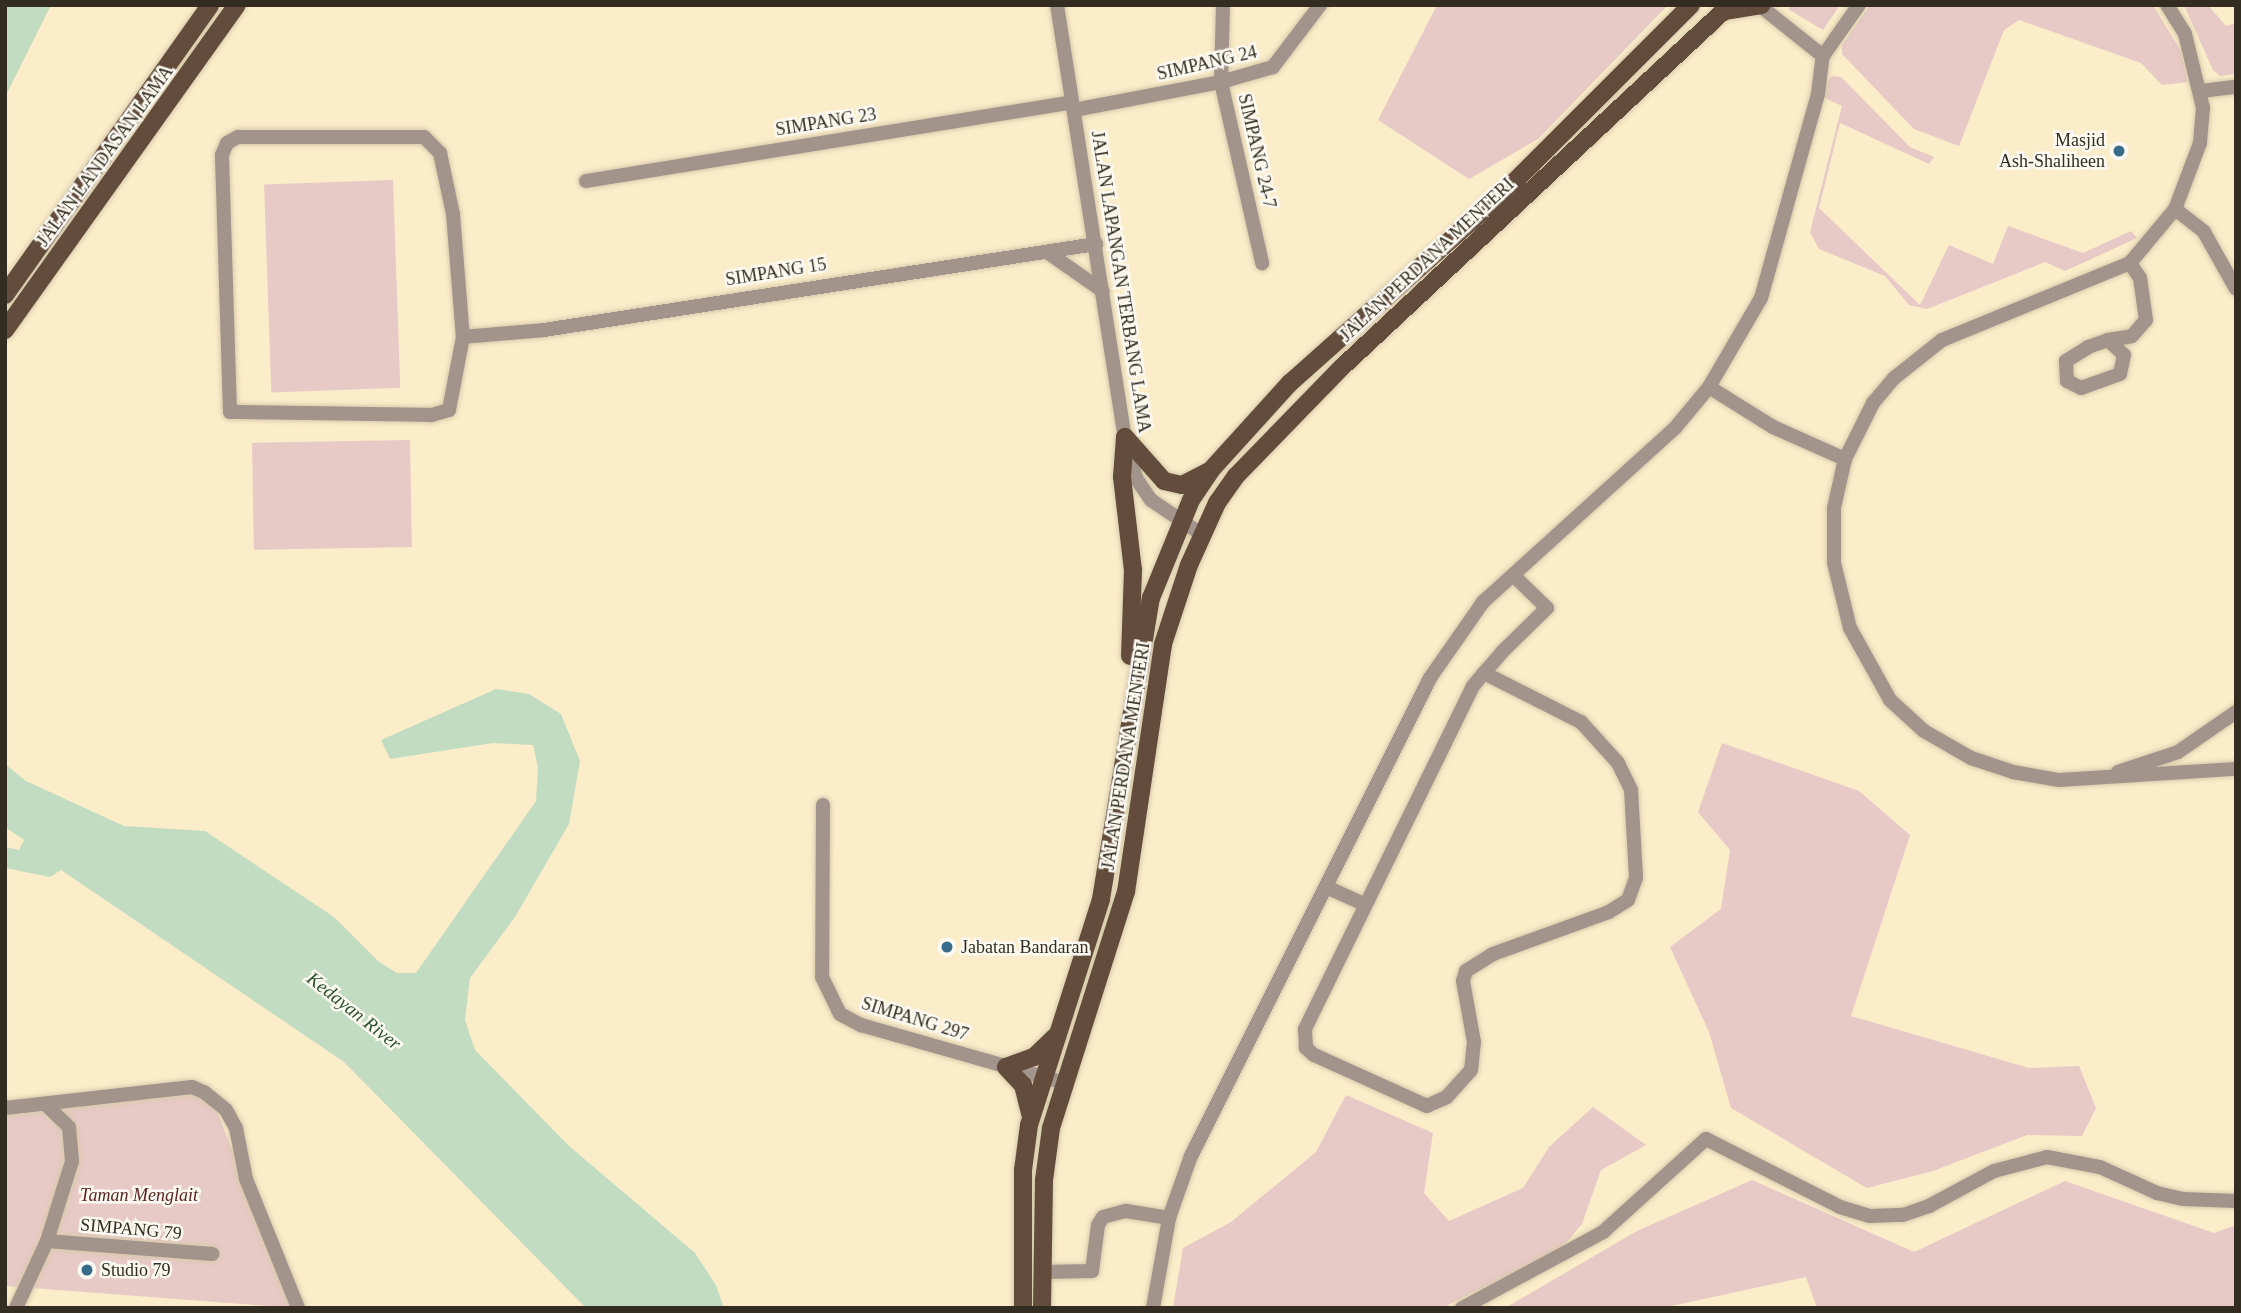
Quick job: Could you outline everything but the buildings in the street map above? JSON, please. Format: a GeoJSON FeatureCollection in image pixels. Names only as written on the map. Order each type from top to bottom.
{"type":"FeatureCollection","features":[{"type":"Feature","properties":{"kind":"main road","name":"JALAN LANDASAN LAMA"},"geometry":{"type":"LineString","coordinates":[[5,295],[210,5]]}},
{"type":"Feature","properties":{"kind":"main road","name":"JALAN LANDASAN LAMA"},"geometry":{"type":"LineString","coordinates":[[5,330],[237,5]]}},
{"type":"Feature","properties":{"kind":"main road","name":"JALAN PERDANA MENTERI"},"geometry":{"type":"LineString","coordinates":[[1023,1308],[1023,1170],[1031,1118],[1101,899],[1151,598],[1180,523],[1211,470],[1290,383],[1497,198],[1691,5]]}},
{"type":"Feature","properties":{"kind":"main road"},"geometry":{"type":"LineString","coordinates":[[1727,8],[1761,6]]}},
{"type":"Feature","properties":{"kind":"main road","name":"JALAN PERDANA MENTERI"},"geometry":{"type":"LineString","coordinates":[[1042,1308],[1046,1157],[1064,1083],[1126,892],[1158,667],[1201,534],[1236,476],[1333,376],[1727,8]]}},
{"type":"Feature","properties":{"kind":"main road"},"geometry":{"type":"LineString","coordinates":[[1125,437],[1164,481],[1182,485],[1211,470]]}},
{"type":"Feature","properties":{"kind":"main road"},"geometry":{"type":"LineString","coordinates":[[1125,437],[1122,477],[1133,570],[1130,716]]}},
{"type":"Feature","properties":{"kind":"main road"},"geometry":{"type":"LineString","coordinates":[[1031,1118],[1023,1085],[1006,1067],[1034,1057],[1057,1035]]}},
{"type":"Feature","properties":{"kind":"street","name":"JALAN LAPANGAN TERBANG LAMA"},"geometry":{"type":"LineString","coordinates":[[1057,5],[1125,437],[1136,478],[1152,500],[1180,523],[1201,534]]}},
{"type":"Feature","properties":{"kind":"street","name":"SIMPANG 24-7"},"geometry":{"type":"LineString","coordinates":[[1223,5],[1221,82],[1262,263]]}},
{"type":"Feature","properties":{"kind":"street","name":"SIMPANG 24"},"geometry":{"type":"LineString","coordinates":[[1073,106],[1221,82],[1273,67],[1320,5]]}},
{"type":"Feature","properties":{"kind":"street"},"geometry":{"type":"LineString","coordinates":[[1835,37],[1851,5]]}},
{"type":"Feature","properties":{"kind":"street"},"geometry":{"type":"LineString","coordinates":[[1153,1308],[1169,1218],[1210,1115],[1448,646],[1483,602],[1675,428],[1709,387],[1761,298],[1818,94],[1823,56],[1859,5]]}},
{"type":"Feature","properties":{"kind":"street"},"geometry":{"type":"LineString","coordinates":[[2166,5],[2185,34],[2201,91],[2200,143],[2175,209],[2130,263],[1991,317],[1918,355],[1873,404],[1845,459],[1834,508],[1836,574],[1850,628],[1890,700],[1946,746],[1991,766],[2033,777],[2086,779],[2236,769]]}},
{"type":"Feature","properties":{"kind":"street"},"geometry":{"type":"LineString","coordinates":[[1761,6],[1823,56]]}},
{"type":"Feature","properties":{"kind":"street"},"geometry":{"type":"LineString","coordinates":[[2201,91],[2236,87]]}},
{"type":"Feature","properties":{"kind":"street","name":"SIMPANG 23"},"geometry":{"type":"LineString","coordinates":[[586,180],[1073,106]]}},
{"type":"Feature","properties":{"kind":"street"},"geometry":{"type":"LineString","coordinates":[[238,137],[424,137],[440,153],[453,214],[463,337],[449,410],[431,415],[230,412],[222,155],[227,143],[238,137]]}},
{"type":"Feature","properties":{"kind":"street"},"geometry":{"type":"LineString","coordinates":[[2175,209],[2204,232],[2236,289]]}},
{"type":"Feature","properties":{"kind":"street","name":"SIMPANG 15"},"geometry":{"type":"LineString","coordinates":[[463,337],[544,330],[1096,244]]}},
{"type":"Feature","properties":{"kind":"street"},"geometry":{"type":"LineString","coordinates":[[1047,251],[1103,291]]}},
{"type":"Feature","properties":{"kind":"street"},"geometry":{"type":"LineString","coordinates":[[2108,340],[2132,336],[2146,320],[2140,278],[2130,263]]}},
{"type":"Feature","properties":{"kind":"street"},"geometry":{"type":"LineString","coordinates":[[1709,387],[1773,428],[1845,459]]}},
{"type":"Feature","properties":{"kind":"street"},"geometry":{"type":"LineString","coordinates":[[1484,673],[1581,722],[1618,763],[1631,790],[1636,878],[1628,900],[1609,912],[1493,954],[1466,971],[1463,981],[1474,1042],[1471,1070],[1447,1097],[1427,1106],[1306,1048],[1305,1029],[1363,904],[1484,673],[1547,608],[1513,575]]}},
{"type":"Feature","properties":{"kind":"street"},"geometry":{"type":"LineString","coordinates":[[2086,779],[2178,751],[2236,712]]}},
{"type":"Feature","properties":{"kind":"street","name":"SIMPANG 297"},"geometry":{"type":"LineString","coordinates":[[823,805],[822,977],[839,1014],[861,1025],[1064,1083]]}},
{"type":"Feature","properties":{"kind":"street"},"geometry":{"type":"LineString","coordinates":[[1326,887],[1363,904]]}},
{"type":"Feature","properties":{"kind":"street"},"geometry":{"type":"LineString","coordinates":[[5,1108],[46,1105],[72,1098],[192,1087],[226,1110],[241,1140],[246,1179],[298,1308]]}},
{"type":"Feature","properties":{"kind":"street"},"geometry":{"type":"LineString","coordinates":[[16,1308],[47,1241],[66,1185],[73,1143],[62,1117],[46,1105]]}},
{"type":"Feature","properties":{"kind":"street"},"geometry":{"type":"LineString","coordinates":[[1462,1308],[1603,1232],[1706,1139],[1840,1207],[1870,1216],[1912,1212],[1994,1171],[2047,1157],[2100,1167],[2157,1193],[2183,1199],[2236,1201]]}},
{"type":"Feature","properties":{"kind":"street"},"geometry":{"type":"LineString","coordinates":[[1042,1272],[1092,1271],[1098,1225],[1103,1217],[1126,1211],[1169,1218]]}},
{"type":"Feature","properties":{"kind":"street","name":"SIMPANG 79"},"geometry":{"type":"LineString","coordinates":[[47,1241],[212,1254]]}},
{"type":"Feature","properties":{"kind":"green space"},"geometry":{"type":"Polygon","coordinates":[[[1437,5],[1668,5],[1538,139],[1469,179],[1378,120],[1437,5]]]}},
{"type":"Feature","properties":{"kind":"green space"},"geometry":{"type":"Polygon","coordinates":[[[1792,5],[1840,5],[1823,30],[1788,9],[1792,5]]]}},
{"type":"Feature","properties":{"kind":"green space"},"geometry":{"type":"Polygon","coordinates":[[[1870,5],[2153,5],[2181,51],[2188,82],[2162,85],[2141,63],[2019,20],[2004,30],[1959,146],[1914,129],[1842,54],[1842,45],[1870,5]]]}},
{"type":"Feature","properties":{"kind":"green space"},"geometry":{"type":"Polygon","coordinates":[[[2184,5],[2208,5],[2226,26],[2236,23],[2236,74],[2220,76],[2213,70],[2184,5]]]}},
{"type":"Feature","properties":{"kind":"green space"},"geometry":{"type":"Polygon","coordinates":[[[1831,76],[1841,77],[1910,147],[1934,157],[1929,164],[1840,123],[1819,208],[1920,305],[1949,245],[1993,264],[2008,226],[2083,253],[2131,231],[2137,238],[2065,271],[2045,262],[1927,309],[1909,305],[1885,276],[1819,249],[1810,232],[1842,106],[1821,96],[1831,76]]]}},
{"type":"Feature","properties":{"kind":"green space"},"geometry":{"type":"Polygon","coordinates":[[[393,180],[400,388],[271,392],[264,185],[393,180]]]}},
{"type":"Feature","properties":{"kind":"green space"},"geometry":{"type":"Polygon","coordinates":[[[410,440],[412,547],[254,550],[252,443],[410,440]]]}},
{"type":"Feature","properties":{"kind":"green space"},"geometry":{"type":"Polygon","coordinates":[[[1722,743],[1859,791],[1910,835],[1851,1016],[2029,1068],[2079,1066],[2096,1108],[2082,1136],[2027,1135],[1933,1171],[1867,1188],[1731,1108],[1709,1032],[1670,947],[1721,909],[1730,850],[1698,812],[1722,743]]]}},
{"type":"Feature","properties":{"kind":"green space","name":"Taman Menglait"},"geometry":{"type":"Polygon","coordinates":[[[207,1087],[295,1308],[5,1286],[5,1105],[207,1087]]]}},
{"type":"Feature","properties":{"kind":"green space"},"geometry":{"type":"Polygon","coordinates":[[[1346,1095],[1433,1133],[1424,1193],[1449,1221],[1523,1188],[1549,1147],[1593,1107],[1646,1145],[1601,1170],[1582,1224],[1560,1250],[1442,1308],[1173,1308],[1183,1248],[1231,1222],[1316,1152],[1346,1095]]]}},
{"type":"Feature","properties":{"kind":"green space"},"geometry":{"type":"Polygon","coordinates":[[[1752,1180],[1914,1252],[2065,1181],[2214,1233],[2236,1225],[2236,1308],[1817,1308],[1806,1277],[1662,1308],[1505,1308],[1637,1231],[1752,1180]]]}},
{"type":"Feature","properties":{"kind":"water"},"geometry":{"type":"Polygon","coordinates":[[[5,5],[51,5],[5,97],[5,5]]]}},
{"type":"Feature","properties":{"kind":"water","name":"Kedayan River"},"geometry":{"type":"Polygon","coordinates":[[[496,689],[529,694],[561,714],[580,761],[569,824],[515,917],[470,978],[465,1020],[475,1050],[569,1146],[695,1253],[716,1285],[724,1308],[586,1308],[344,1062],[61,870],[50,877],[5,868],[5,847],[19,850],[24,840],[5,827],[5,764],[26,781],[124,826],[205,831],[334,917],[379,962],[397,973],[416,973],[536,801],[538,768],[533,745],[493,743],[390,759],[381,740],[496,689]]]}},
{"type":"Feature","properties":{"kind":"place","name":"Masjid Ash-Shaliheen"},"geometry":{"type":"Point","coordinates":[2119,151]}},
{"type":"Feature","properties":{"kind":"place","name":"Jabatan Bandaran"},"geometry":{"type":"Point","coordinates":[947,947]}},
{"type":"Feature","properties":{"kind":"place","name":"Studio 79"},"geometry":{"type":"Point","coordinates":[87,1270]}}]}
